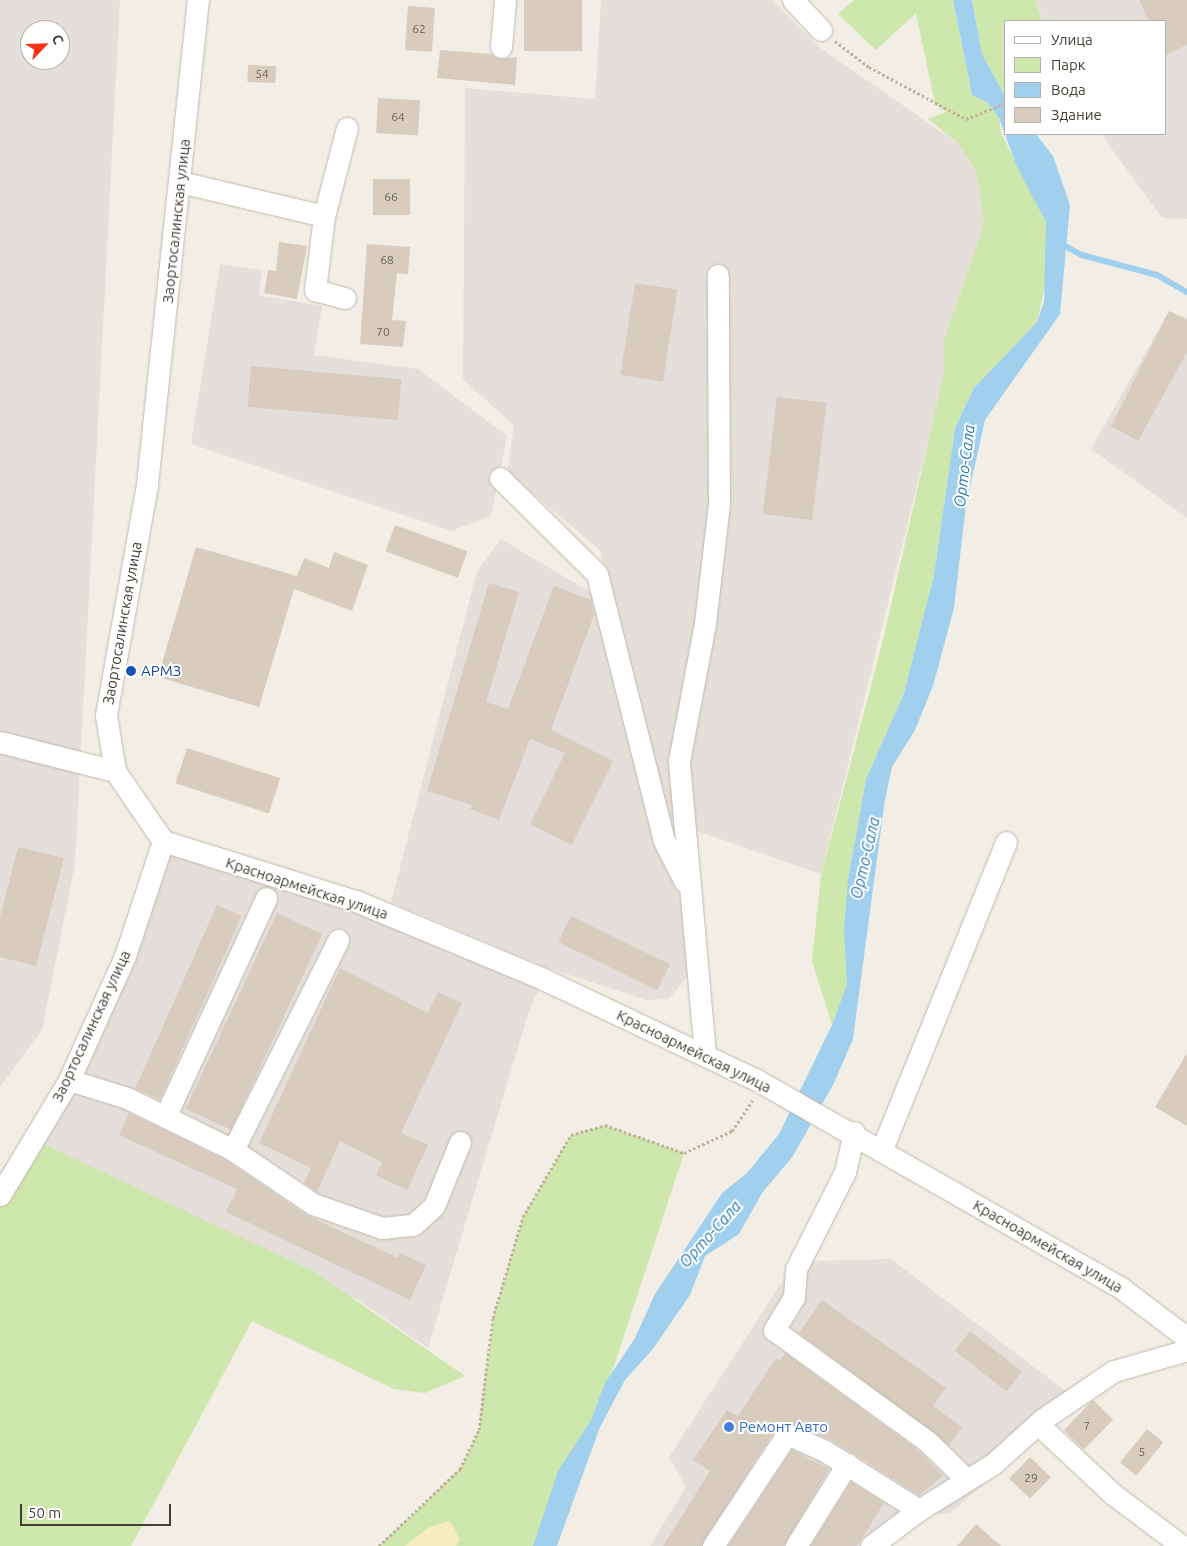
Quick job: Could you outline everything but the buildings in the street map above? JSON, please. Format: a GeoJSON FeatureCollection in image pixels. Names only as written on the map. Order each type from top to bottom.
{"type":"FeatureCollection","features":[{"type":"Feature","properties":{"kind":"street","name":"Заортосалинская улица"},"geometry":{"type":"LineString","coordinates":[[0,1196],[68,1080],[126,956],[163,840],[115,771],[106,715],[147,484],[198,0]]}},
{"type":"Feature","properties":{"kind":"street"},"geometry":{"type":"LineString","coordinates":[[501,47],[505,0]]}},
{"type":"Feature","properties":{"kind":"street"},"geometry":{"type":"LineString","coordinates":[[793,0],[821,30]]}},
{"type":"Feature","properties":{"kind":"street"},"geometry":{"type":"LineString","coordinates":[[345,298],[315,290],[324,216],[348,128]]}},
{"type":"Feature","properties":{"kind":"street"},"geometry":{"type":"LineString","coordinates":[[180,182],[324,216]]}},
{"type":"Feature","properties":{"kind":"street"},"geometry":{"type":"LineString","coordinates":[[704,1054],[679,761],[705,623],[719,504],[718,275]]}},
{"type":"Feature","properties":{"kind":"street"},"geometry":{"type":"LineString","coordinates":[[500,478],[596,574],[664,841],[689,891]]}},
{"type":"Feature","properties":{"kind":"street"},"geometry":{"type":"LineString","coordinates":[[0,742],[115,771]]}},
{"type":"Feature","properties":{"kind":"street","name":"Красноармейская улица"},"geometry":{"type":"LineString","coordinates":[[163,840],[356,901],[544,979],[704,1054],[826,1116],[1121,1288],[1187,1338]]}},
{"type":"Feature","properties":{"kind":"street"},"geometry":{"type":"LineString","coordinates":[[882,1149],[1006,842]]}},
{"type":"Feature","properties":{"kind":"street"},"geometry":{"type":"LineString","coordinates":[[165,1117],[266,898]]}},
{"type":"Feature","properties":{"kind":"street"},"geometry":{"type":"LineString","coordinates":[[233,1150],[338,940]]}},
{"type":"Feature","properties":{"kind":"street"},"geometry":{"type":"LineString","coordinates":[[68,1080],[127,1098],[233,1150],[313,1204],[382,1228],[413,1224],[434,1206],[460,1142]]}},
{"type":"Feature","properties":{"kind":"street"},"geometry":{"type":"LineString","coordinates":[[854,1132],[845,1172],[796,1269],[794,1297],[774,1330],[928,1441],[967,1480]]}},
{"type":"Feature","properties":{"kind":"street"},"geometry":{"type":"LineString","coordinates":[[871,1546],[919,1510],[993,1464],[1038,1424],[1114,1371],[1187,1350]]}},
{"type":"Feature","properties":{"kind":"street"},"geometry":{"type":"LineString","coordinates":[[1038,1424],[1114,1495],[1182,1546]]}},
{"type":"Feature","properties":{"kind":"street"},"geometry":{"type":"LineString","coordinates":[[713,1546],[787,1434],[847,1464],[919,1510]]}},
{"type":"Feature","properties":{"kind":"street"},"geometry":{"type":"LineString","coordinates":[[796,1546],[847,1464]]}},
{"type":"Feature","properties":{"kind":"path"},"geometry":{"type":"LineString","coordinates":[[821,30],[869,68],[947,112],[966,119],[984,114],[1004,104]]}},
{"type":"Feature","properties":{"kind":"path"},"geometry":{"type":"LineString","coordinates":[[379,1546],[460,1469],[479,1430],[493,1318],[523,1217],[570,1135],[605,1125],[684,1153],[705,1147],[732,1131],[750,1108],[757,1091],[763,1083]]}},
{"type":"Feature","properties":{"kind":"shaded area"},"geometry":{"type":"Polygon","coordinates":[[[0,0],[120,0],[75,864],[42,1030],[0,1087],[0,0]]]}},
{"type":"Feature","properties":{"kind":"shaded area"},"geometry":{"type":"Polygon","coordinates":[[[601,0],[772,0],[819,47],[960,145],[977,175],[984,225],[944,339],[945,373],[821,874],[668,821],[600,550],[507,472],[514,425],[463,380],[465,88],[595,99],[601,0]]]}},
{"type":"Feature","properties":{"kind":"shaded area"},"geometry":{"type":"Polygon","coordinates":[[[1035,0],[1187,0],[1187,219],[1162,218],[1102,135],[1167,135],[1167,20],[1043,20],[1035,0]]]}},
{"type":"Feature","properties":{"kind":"shaded area"},"geometry":{"type":"Polygon","coordinates":[[[220,264],[262,270],[259,295],[322,306],[314,355],[418,369],[507,436],[491,516],[451,531],[191,444],[220,264]]]}},
{"type":"Feature","properties":{"kind":"shaded area"},"geometry":{"type":"Polygon","coordinates":[[[1169,311],[1187,318],[1187,518],[1091,449],[1169,311]]]}},
{"type":"Feature","properties":{"kind":"shaded area"},"geometry":{"type":"Polygon","coordinates":[[[501,539],[597,596],[682,887],[691,972],[669,999],[646,1000],[548,968],[391,902],[477,571],[501,539]]]}},
{"type":"Feature","properties":{"kind":"shaded area"},"geometry":{"type":"Polygon","coordinates":[[[163,841],[543,979],[528,1014],[428,1348],[358,1300],[35,1140],[163,841]]]}},
{"type":"Feature","properties":{"kind":"shaded area"},"geometry":{"type":"Polygon","coordinates":[[[800,1254],[812,1261],[891,1259],[1075,1398],[1036,1440],[950,1513],[925,1516],[888,1546],[650,1546],[686,1487],[669,1457],[800,1254]]]}},
{"type":"Feature","properties":{"kind":"green space"},"geometry":{"type":"Polygon","coordinates":[[[854,0],[953,0],[972,95],[987,102],[999,118],[1001,133],[1046,222],[1046,281],[1037,322],[974,388],[955,428],[934,575],[904,693],[866,779],[848,880],[847,984],[832,1025],[812,961],[821,875],[883,640],[944,373],[944,339],[984,225],[977,174],[960,145],[928,119],[946,112],[935,104],[916,13],[876,50],[838,14],[854,0]]]}},
{"type":"Feature","properties":{"kind":"green space"},"geometry":{"type":"Polygon","coordinates":[[[972,0],[1035,0],[1042,20],[1004,20],[1004,94],[982,54],[972,0]]]}},
{"type":"Feature","properties":{"kind":"green space"},"geometry":{"type":"Polygon","coordinates":[[[605,1125],[684,1153],[555,1546],[379,1546],[460,1469],[479,1430],[493,1318],[523,1217],[571,1135],[605,1125]]]}},
{"type":"Feature","properties":{"kind":"green space"},"geometry":{"type":"Polygon","coordinates":[[[35,1140],[315,1272],[465,1376],[425,1393],[394,1389],[252,1321],[131,1546],[0,1546],[0,1197],[35,1140]]]}},
{"type":"Feature","properties":{"kind":"sand"},"geometry":{"type":"Polygon","coordinates":[[[450,1521],[460,1539],[456,1546],[405,1546],[429,1527],[450,1521]]]}},
{"type":"Feature","properties":{"kind":"water"},"geometry":{"type":"Polygon","coordinates":[[[953,0],[972,0],[982,54],[1004,94],[1004,132],[999,118],[987,102],[972,95],[953,0]]]}},
{"type":"Feature","properties":{"kind":"water","name":"Орто-Сала"},"geometry":{"type":"Polygon","coordinates":[[[1005,135],[1037,135],[1053,156],[1070,205],[1060,314],[985,420],[966,505],[954,608],[933,686],[915,730],[892,767],[885,799],[853,1039],[834,1083],[793,1156],[762,1193],[739,1234],[705,1256],[690,1295],[653,1349],[625,1380],[600,1427],[557,1546],[533,1546],[558,1471],[591,1420],[605,1383],[635,1338],[655,1294],[722,1193],[747,1173],[779,1134],[832,1025],[847,984],[844,929],[848,880],[866,779],[904,693],[934,575],[955,428],[974,388],[1037,322],[1044,302],[1046,222],[1017,167],[1005,135]]]}},
{"type":"Feature","properties":{"kind":"waterway"},"geometry":{"type":"LineString","coordinates":[[1061,244],[1082,255],[1157,275],[1187,292]]}},
{"type":"Feature","properties":{"kind":"place","name":"АРМЗ"},"geometry":{"type":"Point","coordinates":[131,671]}},
{"type":"Feature","properties":{"kind":"place","name":"Ремонт Авто"},"geometry":{"type":"Point","coordinates":[729,1427]}}]}
